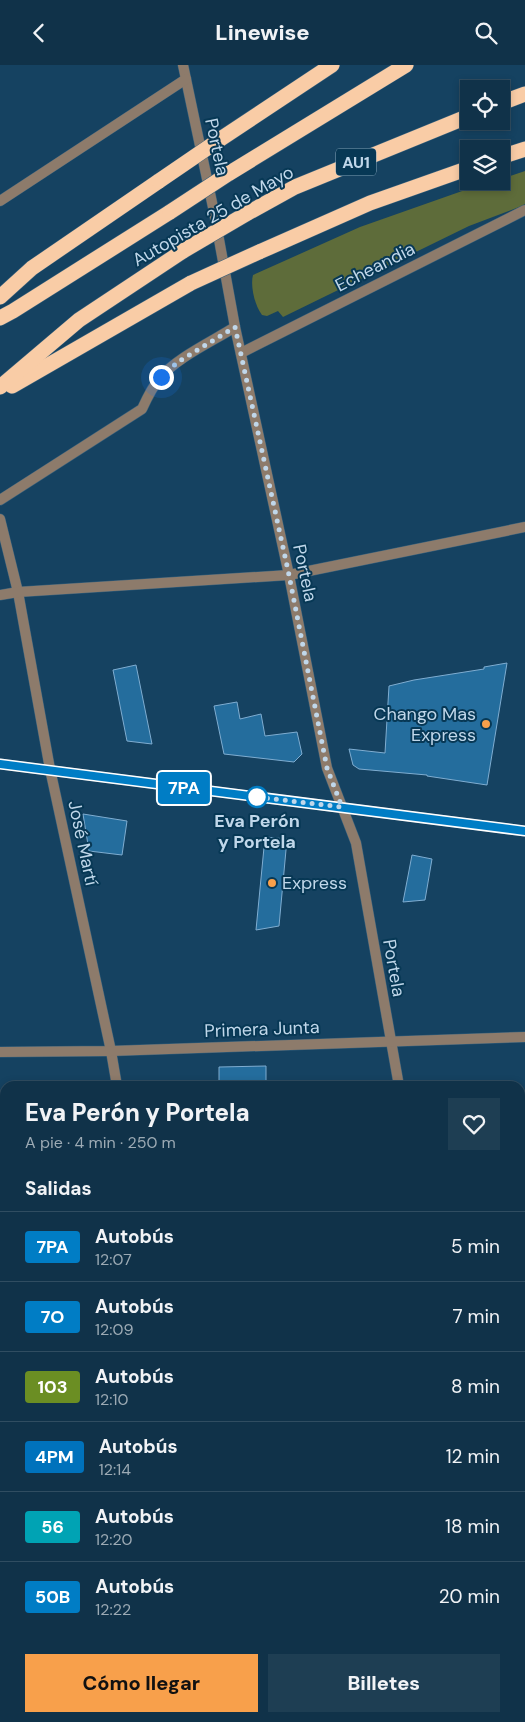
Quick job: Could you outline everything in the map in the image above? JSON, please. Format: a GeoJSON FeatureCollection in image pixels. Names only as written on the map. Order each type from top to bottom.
{"type":"FeatureCollection","features":[{"type":"Feature","properties":{"kind":"highway"},"geometry":{"type":"LineString","coordinates":[[0,297],[32,268],[332,65]]}},
{"type":"Feature","properties":{"kind":"highway","name":"Autopista 25 de Mayo"},"geometry":{"type":"LineString","coordinates":[[0,317],[13,311],[228,174],[406,65]]}},
{"type":"Feature","properties":{"kind":"highway"},"geometry":{"type":"LineString","coordinates":[[510,99],[525,93]]}},
{"type":"Feature","properties":{"kind":"highway","name":"Autopista 25 de Mayo"},"geometry":{"type":"LineString","coordinates":[[0,387],[79,320],[184,251],[246,214],[295,187],[460,120]]}},
{"type":"Feature","properties":{"kind":"highway"},"geometry":{"type":"LineString","coordinates":[[510,154],[525,149]]}},
{"type":"Feature","properties":{"kind":"highway"},"geometry":{"type":"LineString","coordinates":[[0,393],[191,283],[370,203],[460,171]]}},
{"type":"Feature","properties":{"kind":"main road"},"geometry":{"type":"LineString","coordinates":[[0,764],[525,831]]}},
{"type":"Feature","properties":{"kind":"street","name":"Portela"},"geometry":{"type":"LineString","coordinates":[[183,65],[214,212],[240,353],[289,575],[327,768],[356,843],[398,1081]]}},
{"type":"Feature","properties":{"kind":"street"},"geometry":{"type":"LineString","coordinates":[[0,201],[186,79]]}},
{"type":"Feature","properties":{"kind":"street","name":"Echeandia"},"geometry":{"type":"LineString","coordinates":[[240,353],[525,209]]}},
{"type":"Feature","properties":{"kind":"street"},"geometry":{"type":"LineString","coordinates":[[0,500],[142,409],[150,391],[161,377],[178,362],[235,327]]}},
{"type":"Feature","properties":{"kind":"street","name":"José Martí"},"geometry":{"type":"LineString","coordinates":[[0,519],[18,592],[50,769],[112,1051],[116,1081]]}},
{"type":"Feature","properties":{"kind":"street"},"geometry":{"type":"LineString","coordinates":[[0,595],[18,592],[289,575],[525,527]]}},
{"type":"Feature","properties":{"kind":"street","name":"Primera Junta"},"geometry":{"type":"LineString","coordinates":[[0,1052],[112,1051],[390,1040],[525,1037]]}},
{"type":"Feature","properties":{"kind":"green space"},"geometry":{"type":"Polygon","coordinates":[[[525,171],[525,204],[522,206],[469,226],[283,317],[278,311],[267,316],[262,315],[259,311],[253,290],[253,275],[360,227],[465,190],[510,190],[510,176],[525,171]]]}},
{"type":"Feature","properties":{"kind":"building"},"geometry":{"type":"Polygon","coordinates":[[[507,663],[487,785],[427,775],[359,769],[353,765],[349,749],[385,753],[389,686],[507,663]]]}},
{"type":"Feature","properties":{"kind":"building"},"geometry":{"type":"Polygon","coordinates":[[[136,665],[152,744],[127,741],[113,670],[136,665]]]}},
{"type":"Feature","properties":{"kind":"building"},"geometry":{"type":"Polygon","coordinates":[[[237,702],[240,719],[261,714],[265,736],[297,732],[302,754],[294,762],[224,754],[214,706],[237,702]]]}},
{"type":"Feature","properties":{"kind":"building"},"geometry":{"type":"Polygon","coordinates":[[[83,814],[127,821],[122,855],[89,851],[83,814]]]}},
{"type":"Feature","properties":{"kind":"building","name":"Express"},"geometry":{"type":"Polygon","coordinates":[[[265,837],[287,839],[279,926],[256,930],[265,837]]]}},
{"type":"Feature","properties":{"kind":"building"},"geometry":{"type":"Polygon","coordinates":[[[412,855],[432,859],[425,900],[403,902],[412,855]]]}},
{"type":"Feature","properties":{"kind":"building"},"geometry":{"type":"Polygon","coordinates":[[[266,1066],[266,1081],[219,1081],[219,1067],[266,1066]]]}},
{"type":"Feature","properties":{"kind":"bus line","name":"7PA"},"geometry":{"type":"LineString","coordinates":[[0,764],[525,831]]}},
{"type":"Feature","properties":{"kind":"place","name":"Chango Mas Express"},"geometry":{"type":"Point","coordinates":[486,724]}},
{"type":"Feature","properties":{"kind":"place","name":"Eva Perón y Portela"},"geometry":{"type":"Point","coordinates":[257,797]}},
{"type":"Feature","properties":{"kind":"place","name":"Express"},"geometry":{"type":"Point","coordinates":[272,883]}},
{"type":"Feature","properties":{"kind":"route"},"geometry":{"type":"LineString","coordinates":[[161,377],[178,362],[235,327],[289,575],[327,768],[342,807],[257,797]]}}]}
